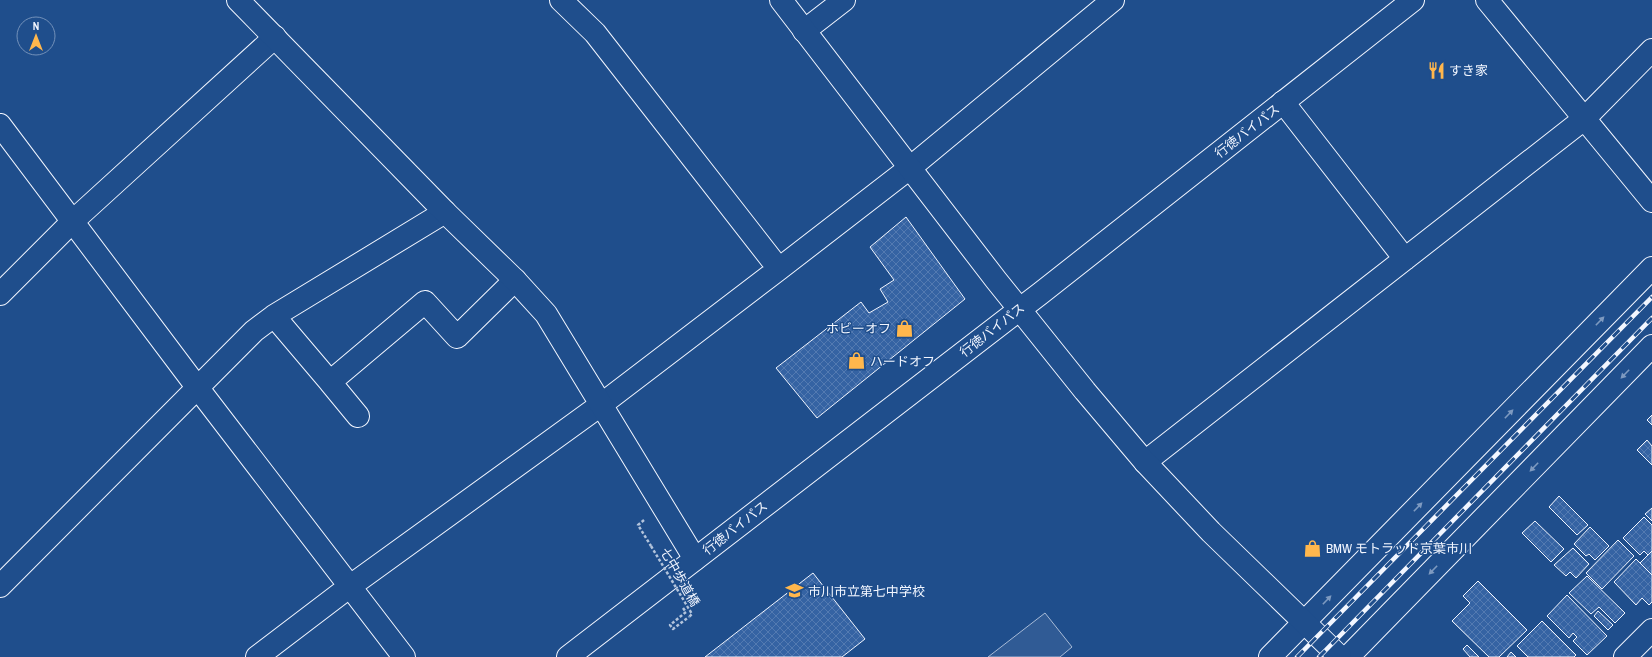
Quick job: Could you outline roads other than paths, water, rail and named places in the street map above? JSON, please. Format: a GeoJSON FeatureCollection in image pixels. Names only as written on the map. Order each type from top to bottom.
{"type":"FeatureCollection","features":[{"type":"Feature","properties":{"kind":"street"},"geometry":{"type":"LineString","coordinates":[[238,0],[445,212],[515,280],[546,314],[695,559]]}},
{"type":"Feature","properties":{"kind":"street"},"geometry":{"type":"LineString","coordinates":[[561,0],[595,33],[779,269]]}},
{"type":"Feature","properties":{"kind":"street"},"geometry":{"type":"LineString","coordinates":[[781,0],[1020,308],[1145,462],[1211,532],[1340,657]]}},
{"type":"Feature","properties":{"kind":"street"},"geometry":{"type":"LineString","coordinates":[[804,31],[844,0]]}},
{"type":"Feature","properties":{"kind":"street"},"geometry":{"type":"LineString","coordinates":[[257,657],[349,586],[602,404],[779,269],[911,167],[1113,0]]}},
{"type":"Feature","properties":{"kind":"street","name":"行徳バイパス"},"geometry":{"type":"LineString","coordinates":[[568,657],[1020,308],[1413,0]]}},
{"type":"Feature","properties":{"kind":"street"},"geometry":{"type":"LineString","coordinates":[[1487,0],[1652,201]]}},
{"type":"Feature","properties":{"kind":"street"},"geometry":{"type":"LineString","coordinates":[[0,294],[73,221],[275,37]]}},
{"type":"Feature","properties":{"kind":"street"},"geometry":{"type":"LineString","coordinates":[[1145,462],[1584,119],[1652,50]]}},
{"type":"Feature","properties":{"kind":"street"},"geometry":{"type":"LineString","coordinates":[[1284,102],[1405,259]]}},
{"type":"Feature","properties":{"kind":"street"},"geometry":{"type":"LineString","coordinates":[[0,125],[197,387],[404,657]]}},
{"type":"Feature","properties":{"kind":"street"},"geometry":{"type":"LineString","coordinates":[[0,586],[254,331],[274,316],[445,212]]}},
{"type":"Feature","properties":{"kind":"street"},"geometry":{"type":"LineString","coordinates":[[1270,657],[1652,268]]}},
{"type":"Feature","properties":{"kind":"street"},"geometry":{"type":"LineString","coordinates":[[330,382],[425,302],[457,337],[515,280]]}},
{"type":"Feature","properties":{"kind":"street"},"geometry":{"type":"LineString","coordinates":[[274,316],[358,416]]}},
{"type":"Feature","properties":{"kind":"street"},"geometry":{"type":"LineString","coordinates":[[1348,657],[1652,346]]}},
{"type":"Feature","properties":{"kind":"street"},"geometry":{"type":"LineString","coordinates":[[1625,657],[1652,630]]}},
{"type":"Feature","properties":{"kind":"railway"},"geometry":{"type":"LineString","coordinates":[[1297,657],[1652,297]]}},
{"type":"Feature","properties":{"kind":"railway"},"geometry":{"type":"LineString","coordinates":[[1319,657],[1652,318]]}},
{"type":"Feature","properties":{"kind":"place","name":"すき家"},"geometry":{"type":"Point","coordinates":[1436,70]}},
{"type":"Feature","properties":{"kind":"place","name":"ホビーオフ"},"geometry":{"type":"Point","coordinates":[904,328]}},
{"type":"Feature","properties":{"kind":"place","name":"ハードオフ"},"geometry":{"type":"Point","coordinates":[857,361]}},
{"type":"Feature","properties":{"kind":"place","name":"BMW モトラッド京葉市川"},"geometry":{"type":"Point","coordinates":[1313,548]}},
{"type":"Feature","properties":{"kind":"place","name":"市川市立第七中学校"},"geometry":{"type":"Point","coordinates":[795,591]}}]}
